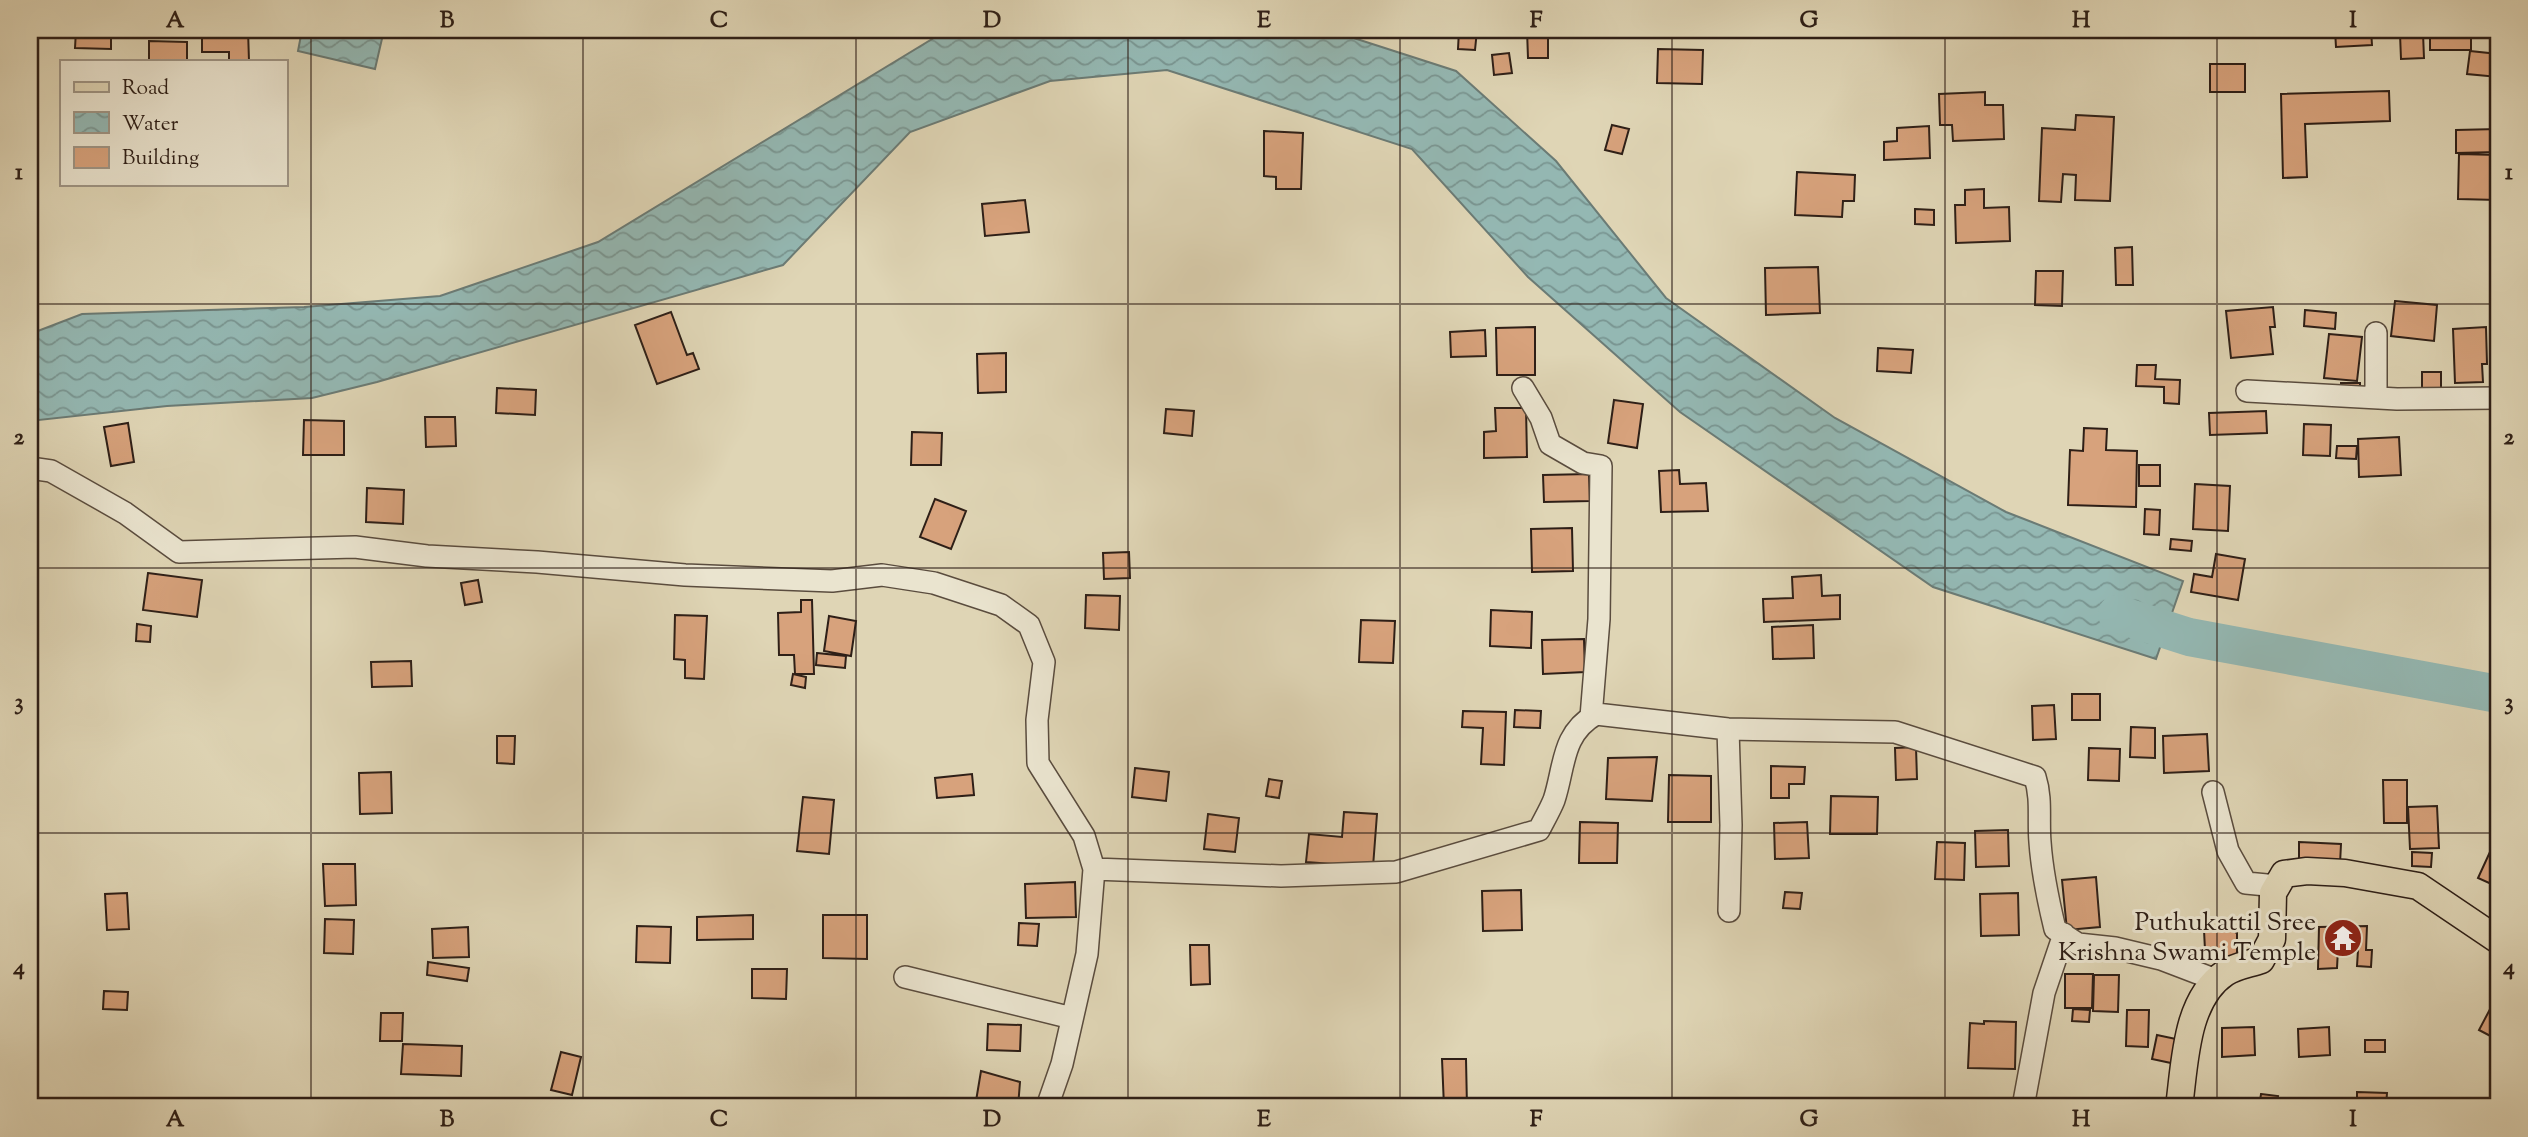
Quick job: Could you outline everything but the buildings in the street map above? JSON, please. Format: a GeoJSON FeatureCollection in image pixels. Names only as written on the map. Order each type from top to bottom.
{"type":"FeatureCollection","features":[{"type":"Feature","properties":{"kind":"main road"},"geometry":{"type":"LineString","coordinates":[[2179,1107],[2192,1023],[2216,980],[2228,971],[2261,960],[2272,939],[2273,893],[2284,874],[2307,870],[2345,873],[2418,886],[2498,940]]}},
{"type":"Feature","properties":{"kind":"street"},"geometry":{"type":"LineString","coordinates":[[2376,333],[2376,398]]}},
{"type":"Feature","properties":{"kind":"street"},"geometry":{"type":"LineString","coordinates":[[1523,388],[1541,418],[1549,444],[1583,463],[1601,466],[1599,619],[1591,717]]}},
{"type":"Feature","properties":{"kind":"street"},"geometry":{"type":"LineString","coordinates":[[2247,391],[2376,398],[2498,398]]}},
{"type":"Feature","properties":{"kind":"street"},"geometry":{"type":"LineString","coordinates":[[30,468],[51,471],[125,513],[179,552],[355,547],[427,556],[685,575],[832,581],[882,575],[934,583],[1001,605],[1029,625],[1044,662],[1037,720],[1038,763],[1084,835],[1094,869],[1087,954],[1062,1064],[1047,1107]]}},
{"type":"Feature","properties":{"kind":"street"},"geometry":{"type":"LineString","coordinates":[[1094,869],[1281,876],[1396,872],[1501,842],[1539,830],[1553,802],[1566,750],[1582,722],[1596,714],[1728,729],[1895,732],[2035,777],[2040,793],[2040,841],[2047,897],[2056,929],[2078,944],[2115,948],[2161,959],[2216,980]]}},
{"type":"Feature","properties":{"kind":"street"},"geometry":{"type":"LineString","coordinates":[[1728,729],[1731,825],[1729,911]]}},
{"type":"Feature","properties":{"kind":"street"},"geometry":{"type":"LineString","coordinates":[[2213,792],[2228,850],[2246,883],[2277,886]]}},
{"type":"Feature","properties":{"kind":"street"},"geometry":{"type":"LineString","coordinates":[[2023,1107],[2044,993],[2064,934]]}},
{"type":"Feature","properties":{"kind":"street"},"geometry":{"type":"LineString","coordinates":[[905,976],[1072,1018]]}},
{"type":"Feature","properties":{"kind":"water"},"geometry":{"type":"Polygon","coordinates":[[[302,30],[384,30],[375,69],[298,51],[302,30]]]}},
{"type":"Feature","properties":{"kind":"water"},"geometry":{"type":"Polygon","coordinates":[[[947,30],[1329,30],[1456,71],[1556,161],[1666,298],[1835,418],[2006,512],[2183,581],[2156,659],[1933,587],[1680,412],[1528,277],[1412,149],[1167,70],[1050,81],[910,132],[783,265],[377,382],[312,398],[167,406],[30,421],[30,334],[82,314],[304,307],[440,296],[598,242],[947,30]]]}},
{"type":"Feature","properties":{"kind":"waterway"},"geometry":{"type":"LineString","coordinates":[[2117,614],[2189,637],[2498,694]]}},
{"type":"Feature","properties":{"kind":"place","name":"Puthukattil Sree Krishna Swami Temple"},"geometry":{"type":"Point","coordinates":[2343,938]}}]}
